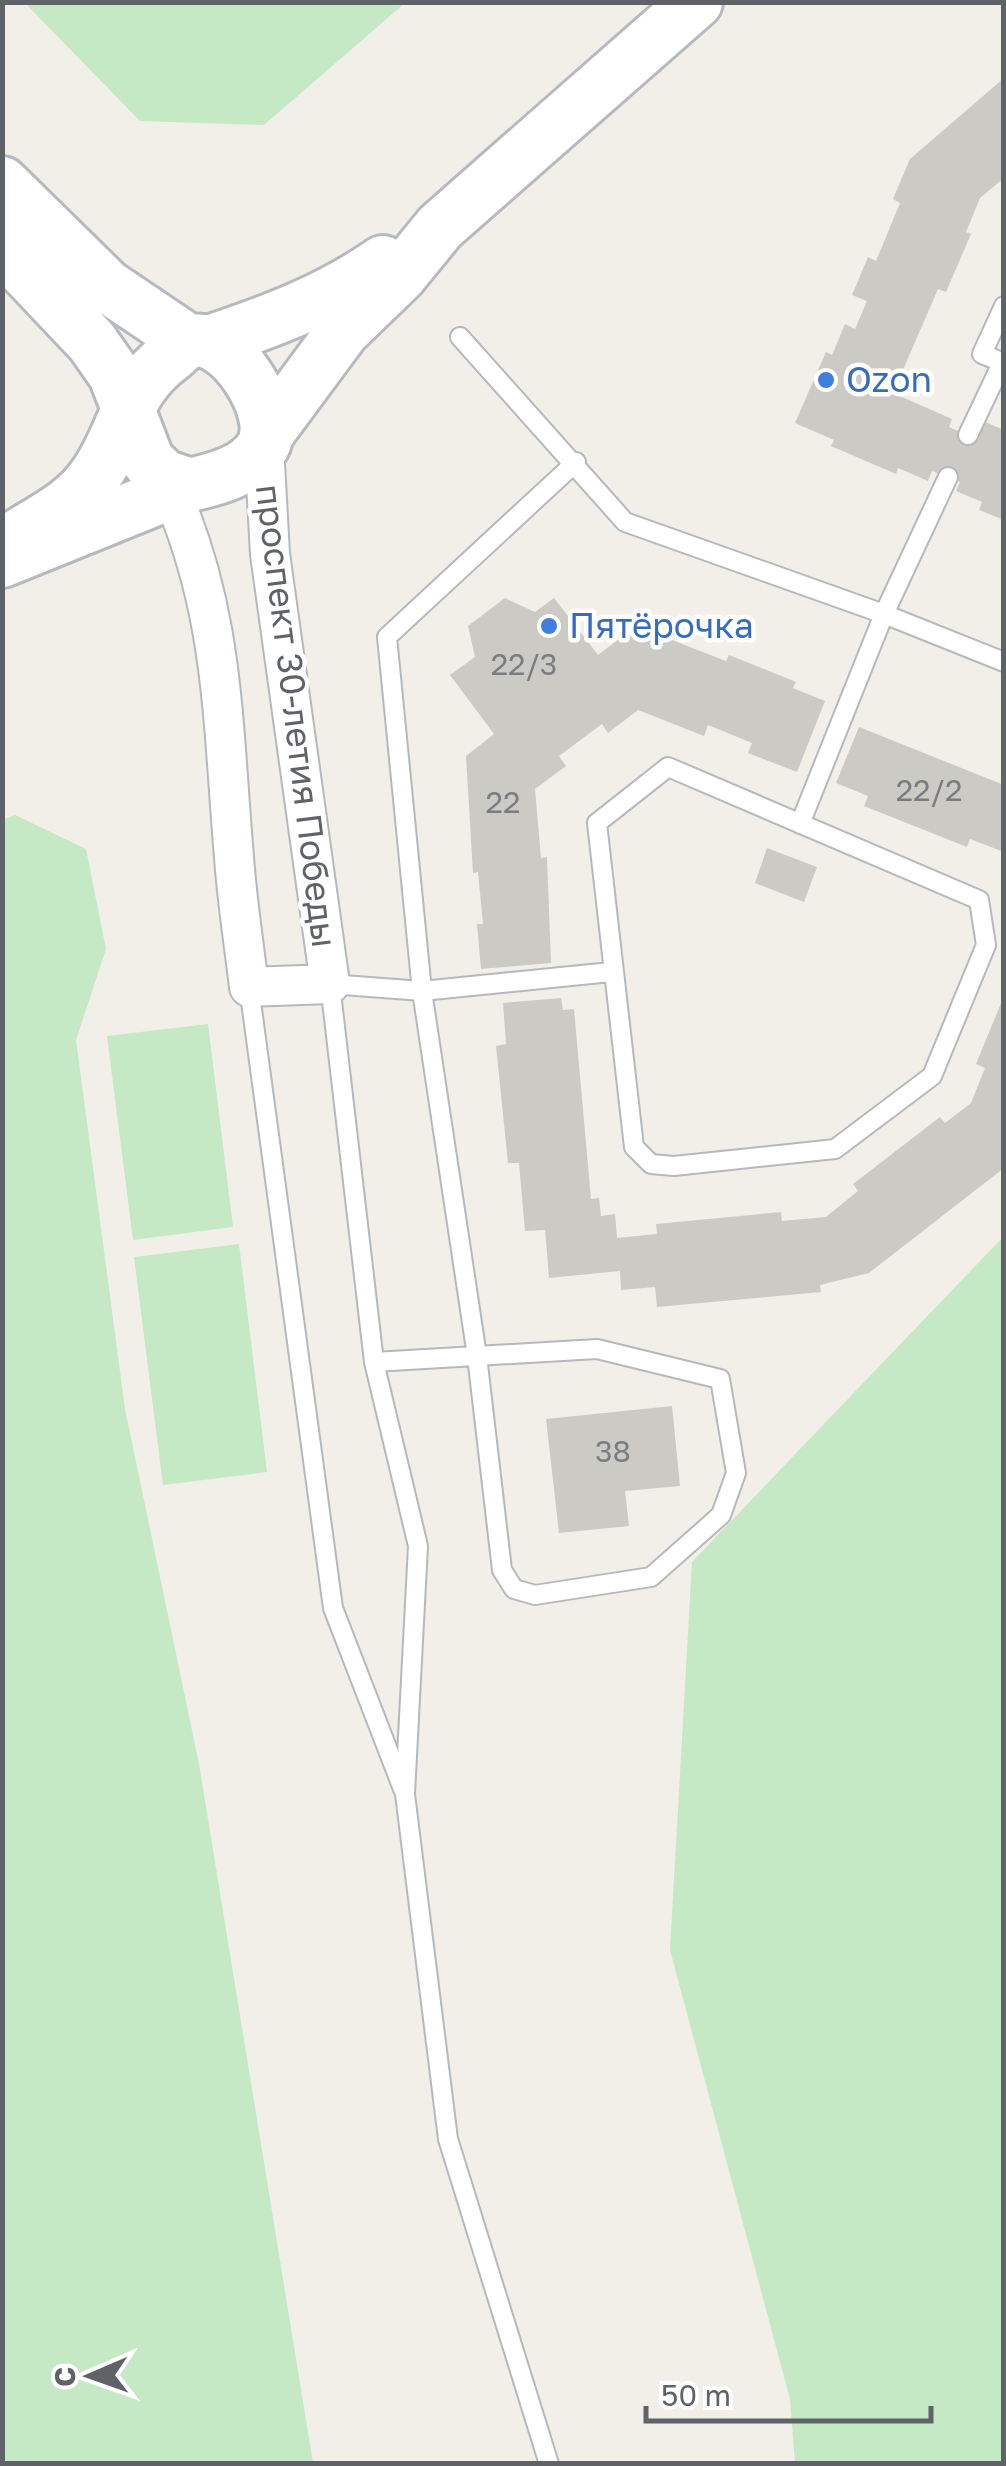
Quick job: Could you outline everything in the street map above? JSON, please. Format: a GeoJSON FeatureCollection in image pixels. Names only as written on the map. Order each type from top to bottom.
{"type":"FeatureCollection","features":[{"type":"Feature","properties":{"kind":"main road"},"geometry":{"type":"LineString","coordinates":[[2,561],[175,484],[220,478],[246,464],[343,331],[400,276],[440,228],[696,2]]}},
{"type":"Feature","properties":{"kind":"main road"},"geometry":{"type":"LineString","coordinates":[[2,183],[106,286],[249,374],[265,440]]}},
{"type":"Feature","properties":{"kind":"main road"},"geometry":{"type":"LineString","coordinates":[[2,546],[65,507],[93,479],[110,450],[128,402],[148,372],[199,342],[278,319],[341,291],[440,228]]}},
{"type":"Feature","properties":{"kind":"main road"},"geometry":{"type":"LineString","coordinates":[[2,247],[92,342],[128,402],[142,446],[175,484]]}},
{"type":"Feature","properties":{"kind":"street","name":"проспект 30-летия Победы"},"geometry":{"type":"LineString","coordinates":[[175,484],[211,606],[222,670],[234,860],[249,987],[330,984],[270,554],[265,440]]}},
{"type":"Feature","properties":{"kind":"lane"},"geometry":{"type":"LineString","coordinates":[[968,435],[1003,363],[982,354],[1004,306]]}},
{"type":"Feature","properties":{"kind":"lane"},"geometry":{"type":"LineString","coordinates":[[460,337],[576,462],[625,522],[884,614],[1004,662]]}},
{"type":"Feature","properties":{"kind":"lane"},"geometry":{"type":"LineString","coordinates":[[374,1362],[477,1356],[597,1350],[720,1379],[736,1473],[721,1515],[651,1577],[535,1595],[514,1589],[502,1570],[477,1356],[422,991],[387,637],[576,462]]}},
{"type":"Feature","properties":{"kind":"lane"},"geometry":{"type":"LineString","coordinates":[[800,824],[884,614],[948,477]]}},
{"type":"Feature","properties":{"kind":"lane"},"geometry":{"type":"LineString","coordinates":[[668,766],[979,900],[986,945],[932,1076],[835,1148],[674,1166],[651,1164],[634,1147],[611,972],[597,823],[668,766]]}},
{"type":"Feature","properties":{"kind":"lane"},"geometry":{"type":"LineString","coordinates":[[549,2464],[448,2139],[405,1794],[418,1546],[374,1362],[330,984],[422,991],[611,972]]}},
{"type":"Feature","properties":{"kind":"lane"},"geometry":{"type":"LineString","coordinates":[[249,987],[332,1608],[405,1794]]}},
{"type":"Feature","properties":{"kind":"green space"},"geometry":{"type":"Polygon","coordinates":[[[25,3],[405,3],[264,125],[140,121],[25,3]]]}},
{"type":"Feature","properties":{"kind":"green space"},"geometry":{"type":"Polygon","coordinates":[[[15,815],[86,849],[106,949],[76,1040],[125,1409],[199,1764],[313,2463],[3,2463],[2,820],[15,815]]]}},
{"type":"Feature","properties":{"kind":"green space"},"geometry":{"type":"Polygon","coordinates":[[[208,1024],[233,1227],[133,1240],[107,1036],[208,1024]]]}},
{"type":"Feature","properties":{"kind":"green space"},"geometry":{"type":"Polygon","coordinates":[[[1003,1237],[1003,2463],[795,2463],[790,2399],[670,1950],[692,1562],[1003,1237]]]}},
{"type":"Feature","properties":{"kind":"green space"},"geometry":{"type":"Polygon","coordinates":[[[239,1244],[267,1472],[163,1485],[134,1257],[239,1244]]]}},
{"type":"Feature","properties":{"kind":"building"},"geometry":{"type":"Polygon","coordinates":[[[1004,78],[1004,178],[980,198],[966,232],[971,234],[946,292],[938,289],[893,393],[952,419],[949,427],[978,440],[985,422],[1004,430],[1004,520],[979,510],[982,502],[956,491],[960,482],[932,471],[928,481],[898,468],[896,474],[831,446],[834,440],[795,423],[826,352],[832,355],[845,324],[855,329],[867,301],[852,295],[868,257],[876,261],[900,203],[893,199],[910,159],[1004,78]]]}},
{"type":"Feature","properties":{"kind":"building"},"geometry":{"type":"Polygon","coordinates":[[[505,598],[535,612],[554,598],[598,655],[636,626],[726,661],[729,655],[796,682],[793,688],[825,701],[797,772],[748,753],[752,743],[708,725],[704,736],[638,710],[608,733],[602,724],[559,756],[566,766],[535,789],[541,858],[547,857],[551,963],[481,969],[477,924],[483,924],[478,872],[473,873],[466,756],[494,734],[450,675],[475,657],[468,626],[505,598]]]}},
{"type":"Feature","properties":{"kind":"building"},"geometry":{"type":"Polygon","coordinates":[[[859,727],[1004,785],[1004,852],[970,839],[967,847],[864,806],[868,796],[836,783],[859,727]]]}},
{"type":"Feature","properties":{"kind":"building"},"geometry":{"type":"Polygon","coordinates":[[[767,848],[817,867],[804,902],[755,883],[767,848]]]}},
{"type":"Feature","properties":{"kind":"building"},"geometry":{"type":"Polygon","coordinates":[[[1004,996],[1004,1168],[869,1273],[820,1285],[821,1292],[657,1307],[655,1287],[621,1290],[620,1271],[549,1278],[545,1230],[525,1231],[519,1163],[508,1163],[496,1046],[506,1044],[503,1003],[561,998],[563,1010],[574,1009],[591,1199],[599,1198],[601,1216],[615,1214],[617,1238],[657,1234],[656,1224],[781,1212],[782,1221],[826,1217],[858,1191],[853,1184],[940,1117],[945,1123],[971,1103],[985,1068],[976,1064],[1004,996]]]}},
{"type":"Feature","properties":{"kind":"building"},"geometry":{"type":"Polygon","coordinates":[[[672,1406],[680,1486],[625,1491],[629,1526],[559,1533],[546,1419],[672,1406]]]}},
{"type":"Feature","properties":{"kind":"place","name":"Ozon"},"geometry":{"type":"Point","coordinates":[826,380]}},
{"type":"Feature","properties":{"kind":"place","name":"Пятёрочка"},"geometry":{"type":"Point","coordinates":[549,626]}}]}
